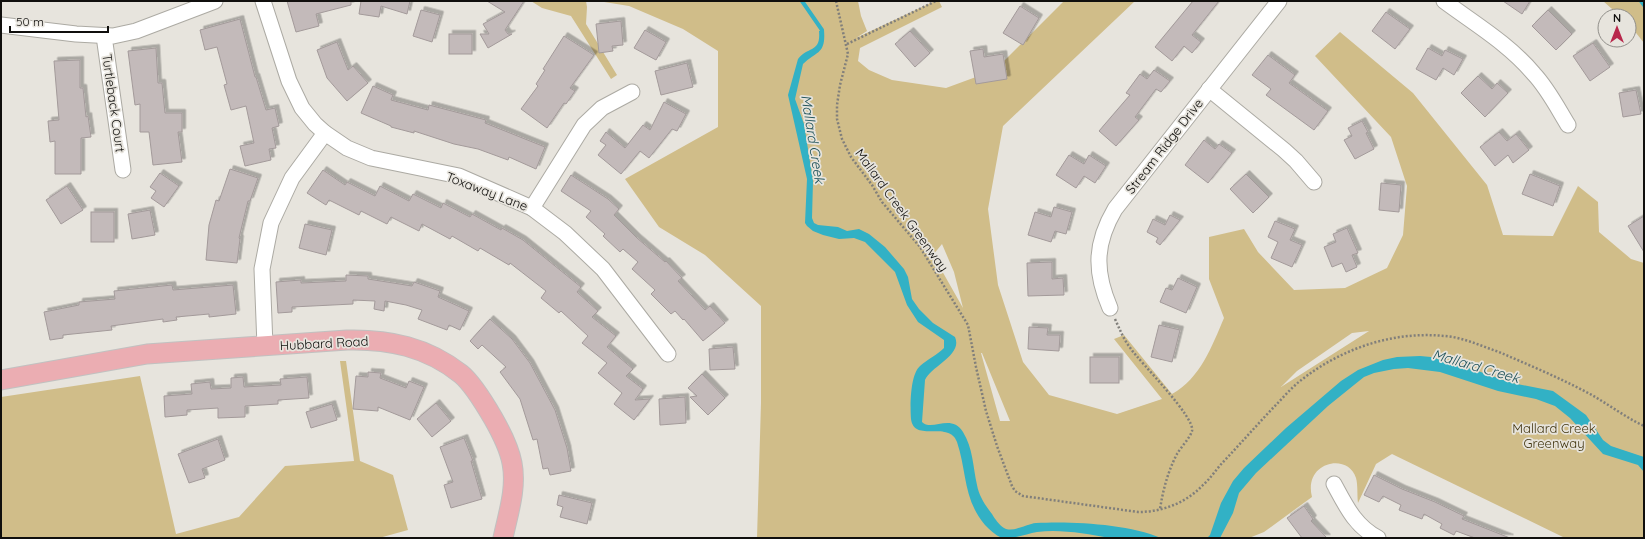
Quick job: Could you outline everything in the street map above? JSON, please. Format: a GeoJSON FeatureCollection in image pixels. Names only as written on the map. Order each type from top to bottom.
{"type":"FeatureCollection","features":[{"type":"Feature","properties":{"kind":"main road","name":"Hubbard Road"},"geometry":{"type":"LineString","coordinates":[[1,380],[147,354],[347,340],[372,340],[395,343],[418,349],[438,359],[462,375],[486,405],[507,446],[513,464],[513,492],[503,538]]}},
{"type":"Feature","properties":{"kind":"street"},"geometry":{"type":"LineString","coordinates":[[1,25],[76,34],[113,36],[136,30],[215,1]]}},
{"type":"Feature","properties":{"kind":"street","name":"Toxaway Lane"},"geometry":{"type":"LineString","coordinates":[[263,1],[289,81],[302,108],[315,124],[325,133],[347,148],[371,158],[459,176],[532,208],[565,233],[603,269],[668,354]]}},
{"type":"Feature","properties":{"kind":"street","name":"Stream Ridge Drive"},"geometry":{"type":"LineString","coordinates":[[1110,308],[1102,287],[1098,266],[1098,252],[1106,224],[1115,209],[1278,1]]}},
{"type":"Feature","properties":{"kind":"street"},"geometry":{"type":"LineString","coordinates":[[1444,1],[1514,53],[1534,73],[1568,124]]}},
{"type":"Feature","properties":{"kind":"street","name":"Turtleback Court"},"geometry":{"type":"LineString","coordinates":[[104,36],[123,170]]}},
{"type":"Feature","properties":{"kind":"street"},"geometry":{"type":"LineString","coordinates":[[1209,89],[1296,160],[1314,182]]}},
{"type":"Feature","properties":{"kind":"street"},"geometry":{"type":"LineString","coordinates":[[532,208],[584,124],[602,108],[632,92]]}},
{"type":"Feature","properties":{"kind":"street"},"geometry":{"type":"LineString","coordinates":[[265,346],[262,269],[271,223],[292,178],[325,133]]}},
{"type":"Feature","properties":{"kind":"street"},"geometry":{"type":"LineString","coordinates":[[1334,484],[1351,515],[1362,526],[1378,538]]}},
{"type":"Feature","properties":{"kind":"path","name":"Mallard Creek Greenway"},"geometry":{"type":"LineString","coordinates":[[836,1],[847,44],[848,54],[840,85],[837,112],[837,119],[842,139],[851,157],[872,185],[882,202],[920,247],[968,325],[986,411],[997,446],[1015,491],[1027,498],[1138,512],[1160,509],[1181,502],[1204,485],[1255,427],[1298,382],[1349,351],[1378,341],[1400,337],[1453,337],[1474,343],[1571,384],[1610,405],[1644,426]]}},
{"type":"Feature","properties":{"kind":"path"},"geometry":{"type":"LineString","coordinates":[[847,44],[936,1]]}},
{"type":"Feature","properties":{"kind":"path"},"geometry":{"type":"LineString","coordinates":[[1110,308],[1131,349],[1179,405],[1192,426],[1192,431],[1180,448],[1173,463],[1164,487],[1160,509]]}},
{"type":"Feature","properties":{"kind":"green space"},"geometry":{"type":"Polygon","coordinates":[[[531,1],[586,1],[586,24],[617,75],[611,79],[571,16],[542,8],[531,1]]]}},
{"type":"Feature","properties":{"kind":"green space"},"geometry":{"type":"Polygon","coordinates":[[[598,1],[858,1],[861,16],[867,31],[856,38],[935,1],[939,1],[942,7],[860,48],[858,61],[869,70],[892,80],[946,88],[995,70],[1064,1],[1135,1],[1003,126],[988,209],[998,285],[1023,362],[1049,395],[1117,414],[1162,399],[1114,339],[1124,335],[1172,394],[1182,388],[1198,371],[1210,350],[1224,318],[1209,279],[1209,237],[1244,229],[1258,252],[1294,290],[1345,288],[1387,268],[1403,235],[1407,186],[1391,137],[1315,56],[1340,32],[1413,93],[1487,185],[1503,235],[1553,236],[1578,186],[1598,202],[1599,232],[1631,259],[1644,263],[1644,538],[1565,538],[1392,454],[1376,464],[1358,503],[1357,481],[1351,470],[1344,465],[1336,463],[1328,465],[1320,469],[1314,476],[1311,485],[1312,497],[1264,532],[1249,538],[757,538],[761,403],[761,306],[705,255],[659,227],[625,179],[718,127],[718,51],[683,29],[629,6],[598,1]],[[942,244],[933,255],[963,308],[954,272],[942,244]],[[1369,331],[1352,333],[1297,371],[1281,387],[1369,331]],[[981,353],[1000,421],[1010,421],[981,353]]]}},
{"type":"Feature","properties":{"kind":"green space"},"geometry":{"type":"Polygon","coordinates":[[[1603,1],[1644,1],[1644,43],[1637,34],[1637,8],[1611,8],[1603,1]]]}},
{"type":"Feature","properties":{"kind":"green space"},"geometry":{"type":"Polygon","coordinates":[[[340,361],[346,361],[360,461],[393,475],[408,530],[379,538],[1,538],[1,397],[140,376],[176,534],[239,517],[285,466],[354,461],[340,361]]]}},
{"type":"Feature","properties":{"kind":"water"},"geometry":{"type":"Polygon","coordinates":[[[824,30],[824,44],[822,48],[803,64],[795,99],[804,124],[813,181],[812,218],[814,223],[818,225],[838,227],[847,231],[859,229],[869,234],[885,247],[904,269],[908,277],[912,299],[919,309],[933,323],[955,337],[955,349],[951,355],[933,370],[925,380],[922,422],[926,425],[947,423],[953,424],[963,432],[971,451],[977,485],[981,497],[996,520],[1004,528],[1015,529],[1036,523],[1100,524],[1133,529],[1161,538],[1110,538],[1074,532],[1046,531],[1002,538],[985,525],[973,505],[966,485],[957,442],[953,436],[947,432],[918,430],[914,426],[911,419],[911,391],[914,376],[920,366],[944,348],[944,340],[918,322],[907,305],[895,272],[865,242],[854,238],[839,239],[823,235],[813,231],[805,223],[807,179],[788,95],[798,59],[816,46],[819,38],[819,31],[824,30]]]}},
{"type":"Feature","properties":{"kind":"water"},"geometry":{"type":"Polygon","coordinates":[[[1397,357],[1431,357],[1512,383],[1553,391],[1586,415],[1603,440],[1611,446],[1644,457],[1644,472],[1638,465],[1603,454],[1570,418],[1555,406],[1536,399],[1498,391],[1440,372],[1408,368],[1394,369],[1374,373],[1364,377],[1328,406],[1256,473],[1239,493],[1233,513],[1220,538],[1207,538],[1210,535],[1221,503],[1233,481],[1244,468],[1286,428],[1341,381],[1358,370],[1383,360],[1397,357]]]}},
{"type":"Feature","properties":{"kind":"building"},"geometry":{"type":"Polygon","coordinates":[[[287,1],[351,1],[351,5],[316,14],[319,26],[296,32],[287,1]]]}},
{"type":"Feature","properties":{"kind":"building"},"geometry":{"type":"Polygon","coordinates":[[[361,1],[410,1],[407,14],[381,6],[379,17],[359,14],[361,1]]]}},
{"type":"Feature","properties":{"kind":"building"},"geometry":{"type":"Polygon","coordinates":[[[487,1],[524,1],[505,30],[508,34],[512,34],[488,48],[480,34],[489,34],[483,24],[505,12],[487,1]]]}},
{"type":"Feature","properties":{"kind":"building"},"geometry":{"type":"Polygon","coordinates":[[[1193,1],[1219,1],[1192,35],[1201,42],[1192,53],[1184,46],[1172,61],[1155,47],[1193,1]]]}},
{"type":"Feature","properties":{"kind":"building"},"geometry":{"type":"Polygon","coordinates":[[[1503,1],[1530,1],[1522,14],[1503,1]]]}},
{"type":"Feature","properties":{"kind":"building"},"geometry":{"type":"Polygon","coordinates":[[[1020,6],[1039,18],[1023,45],[1003,33],[1020,6]]]}},
{"type":"Feature","properties":{"kind":"building"},"geometry":{"type":"Polygon","coordinates":[[[421,10],[440,15],[432,42],[413,36],[421,10]]]}},
{"type":"Feature","properties":{"kind":"building"},"geometry":{"type":"Polygon","coordinates":[[[1548,10],[1572,34],[1556,50],[1532,26],[1548,10]]]}},
{"type":"Feature","properties":{"kind":"building"},"geometry":{"type":"Polygon","coordinates":[[[1386,12],[1410,29],[1395,49],[1372,31],[1386,12]]]}},
{"type":"Feature","properties":{"kind":"building"},"geometry":{"type":"Polygon","coordinates":[[[240,19],[255,77],[266,110],[275,108],[279,126],[272,128],[276,148],[269,149],[271,160],[245,166],[240,146],[254,143],[246,106],[231,110],[224,85],[227,84],[217,47],[205,50],[200,30],[240,19]]]}},
{"type":"Feature","properties":{"kind":"building"},"geometry":{"type":"Polygon","coordinates":[[[621,21],[623,45],[612,46],[613,51],[599,53],[596,24],[621,21]]]}},
{"type":"Feature","properties":{"kind":"building"},"geometry":{"type":"Polygon","coordinates":[[[645,30],[666,42],[656,60],[634,48],[645,30]]]}},
{"type":"Feature","properties":{"kind":"building"},"geometry":{"type":"Polygon","coordinates":[[[910,31],[930,53],[915,67],[895,44],[910,31]]]}},
{"type":"Feature","properties":{"kind":"building"},"geometry":{"type":"Polygon","coordinates":[[[449,34],[472,34],[472,54],[449,54],[449,34]]]}},
{"type":"Feature","properties":{"kind":"building"},"geometry":{"type":"Polygon","coordinates":[[[564,36],[594,55],[570,88],[575,91],[566,104],[564,103],[547,128],[521,109],[538,86],[536,84],[545,70],[543,69],[564,36]]]}},
{"type":"Feature","properties":{"kind":"building"},"geometry":{"type":"Polygon","coordinates":[[[337,42],[348,70],[353,66],[368,83],[347,101],[327,78],[317,50],[337,42]]]}},
{"type":"Feature","properties":{"kind":"building"},"geometry":{"type":"Polygon","coordinates":[[[1593,43],[1610,67],[1590,81],[1573,56],[1593,43]]]}},
{"type":"Feature","properties":{"kind":"building"},"geometry":{"type":"Polygon","coordinates":[[[156,48],[158,83],[162,83],[165,113],[182,113],[182,132],[178,132],[182,162],[153,165],[149,132],[140,132],[140,104],[135,105],[128,51],[156,48]]]}},
{"type":"Feature","properties":{"kind":"building"},"geometry":{"type":"Polygon","coordinates":[[[1428,48],[1442,56],[1445,50],[1463,59],[1454,75],[1443,68],[1436,80],[1416,69],[1428,48]]]}},
{"type":"Feature","properties":{"kind":"building"},"geometry":{"type":"Polygon","coordinates":[[[983,49],[984,57],[1003,54],[1007,79],[976,84],[970,51],[983,49]]]}},
{"type":"Feature","properties":{"kind":"building"},"geometry":{"type":"Polygon","coordinates":[[[1268,55],[1295,75],[1289,83],[1328,111],[1314,130],[1266,95],[1271,89],[1252,75],[1268,55]]]}},
{"type":"Feature","properties":{"kind":"building"},"geometry":{"type":"Polygon","coordinates":[[[80,60],[80,88],[83,88],[86,117],[88,116],[91,137],[81,138],[81,174],[55,174],[55,141],[50,142],[48,121],[59,120],[54,61],[80,60]]]}},
{"type":"Feature","properties":{"kind":"building"},"geometry":{"type":"Polygon","coordinates":[[[687,63],[693,87],[661,95],[655,71],[687,63]]]}},
{"type":"Feature","properties":{"kind":"building"},"geometry":{"type":"Polygon","coordinates":[[[1154,70],[1170,81],[1161,92],[1156,89],[1135,117],[1139,120],[1116,146],[1099,131],[1130,95],[1126,93],[1140,74],[1147,79],[1154,70]]]}},
{"type":"Feature","properties":{"kind":"building"},"geometry":{"type":"Polygon","coordinates":[[[1478,76],[1492,89],[1497,83],[1508,93],[1485,117],[1461,93],[1478,76]]]}},
{"type":"Feature","properties":{"kind":"building"},"geometry":{"type":"Polygon","coordinates":[[[373,86],[393,95],[391,100],[428,110],[429,105],[486,120],[485,123],[545,147],[536,169],[509,157],[508,160],[478,149],[454,144],[414,131],[414,133],[391,127],[361,113],[373,86]]]}},
{"type":"Feature","properties":{"kind":"building"},"geometry":{"type":"Polygon","coordinates":[[[1636,90],[1641,114],[1623,117],[1619,93],[1636,90]]]}},
{"type":"Feature","properties":{"kind":"building"},"geometry":{"type":"Polygon","coordinates":[[[664,102],[686,114],[677,131],[672,129],[649,158],[640,151],[621,174],[598,155],[606,145],[600,141],[606,132],[625,148],[643,125],[650,130],[664,102]]]}},
{"type":"Feature","properties":{"kind":"building"},"geometry":{"type":"Polygon","coordinates":[[[1362,121],[1374,149],[1355,159],[1344,140],[1352,136],[1348,128],[1362,121]]]}},
{"type":"Feature","properties":{"kind":"building"},"geometry":{"type":"Polygon","coordinates":[[[1499,132],[1507,141],[1516,134],[1529,150],[1513,163],[1508,155],[1495,166],[1480,147],[1499,132]]]}},
{"type":"Feature","properties":{"kind":"building"},"geometry":{"type":"Polygon","coordinates":[[[1204,140],[1215,149],[1219,144],[1232,153],[1208,183],[1185,165],[1204,140]]]}},
{"type":"Feature","properties":{"kind":"building"},"geometry":{"type":"Polygon","coordinates":[[[1069,155],[1084,164],[1089,155],[1106,166],[1095,183],[1084,176],[1076,188],[1056,175],[1069,155]]]}},
{"type":"Feature","properties":{"kind":"building"},"geometry":{"type":"Polygon","coordinates":[[[230,169],[258,178],[250,201],[248,201],[239,238],[237,263],[206,260],[209,225],[216,200],[219,201],[230,169]]]}},
{"type":"Feature","properties":{"kind":"building"},"geometry":{"type":"Polygon","coordinates":[[[323,170],[345,185],[347,182],[375,196],[380,186],[409,201],[413,194],[441,208],[443,203],[470,217],[472,214],[523,240],[581,287],[577,292],[598,311],[592,317],[616,336],[607,347],[633,369],[626,376],[643,389],[635,400],[650,399],[634,420],[614,404],[622,393],[598,373],[607,363],[582,343],[588,336],[561,311],[559,313],[541,298],[546,291],[510,263],[509,265],[480,248],[478,251],[452,236],[450,239],[422,224],[419,231],[391,217],[387,224],[361,211],[359,215],[329,200],[326,205],[307,193],[323,170]]]}},
{"type":"Feature","properties":{"kind":"building"},"geometry":{"type":"Polygon","coordinates":[[[160,173],[179,186],[164,207],[151,198],[156,191],[150,187],[160,173]]]}},
{"type":"Feature","properties":{"kind":"building"},"geometry":{"type":"Polygon","coordinates":[[[1246,174],[1269,197],[1253,213],[1230,189],[1246,174]]]}},
{"type":"Feature","properties":{"kind":"building"},"geometry":{"type":"Polygon","coordinates":[[[1530,174],[1560,186],[1553,206],[1522,194],[1530,174]]]}},
{"type":"Feature","properties":{"kind":"building"},"geometry":{"type":"Polygon","coordinates":[[[571,175],[608,199],[619,209],[614,215],[637,238],[665,262],[666,261],[682,278],[678,281],[705,310],[710,306],[725,323],[703,341],[675,311],[671,314],[651,294],[655,290],[632,269],[638,262],[623,249],[620,252],[603,236],[605,234],[586,217],[591,211],[561,191],[571,175]]]}},
{"type":"Feature","properties":{"kind":"building"},"geometry":{"type":"Polygon","coordinates":[[[1381,183],[1401,185],[1399,212],[1379,210],[1381,183]]]}},
{"type":"Feature","properties":{"kind":"building"},"geometry":{"type":"Polygon","coordinates":[[[67,186],[83,210],[61,224],[46,200],[67,186]]]}},
{"type":"Feature","properties":{"kind":"building"},"geometry":{"type":"Polygon","coordinates":[[[1054,207],[1072,212],[1066,234],[1055,231],[1051,242],[1028,235],[1035,212],[1051,217],[1054,207]]]}},
{"type":"Feature","properties":{"kind":"building"},"geometry":{"type":"Polygon","coordinates":[[[150,210],[155,235],[132,239],[128,214],[150,210]]]}},
{"type":"Feature","properties":{"kind":"building"},"geometry":{"type":"Polygon","coordinates":[[[91,212],[114,212],[114,242],[91,242],[91,212]]]}},
{"type":"Feature","properties":{"kind":"building"},"geometry":{"type":"Polygon","coordinates":[[[1170,215],[1180,220],[1160,245],[1156,242],[1158,238],[1147,232],[1153,219],[1165,225],[1170,215]]]}},
{"type":"Feature","properties":{"kind":"building"},"geometry":{"type":"Polygon","coordinates":[[[1644,216],[1644,252],[1628,226],[1644,216]]]}},
{"type":"Feature","properties":{"kind":"building"},"geometry":{"type":"Polygon","coordinates":[[[1275,221],[1295,229],[1290,240],[1302,245],[1292,267],[1271,258],[1278,242],[1268,237],[1275,221]]]}},
{"type":"Feature","properties":{"kind":"building"},"geometry":{"type":"Polygon","coordinates":[[[305,224],[332,230],[326,255],[299,248],[305,224]]]}},
{"type":"Feature","properties":{"kind":"building"},"geometry":{"type":"Polygon","coordinates":[[[1347,228],[1358,253],[1352,255],[1357,267],[1346,272],[1342,263],[1332,267],[1324,247],[1336,242],[1333,234],[1347,228]]]}},
{"type":"Feature","properties":{"kind":"building"},"geometry":{"type":"Polygon","coordinates":[[[1052,262],[1052,279],[1063,278],[1064,295],[1028,296],[1027,263],[1052,262]]]}},
{"type":"Feature","properties":{"kind":"building"},"geometry":{"type":"Polygon","coordinates":[[[346,275],[368,276],[368,279],[412,286],[414,282],[440,291],[438,297],[469,311],[460,330],[449,325],[447,330],[418,319],[422,310],[385,301],[384,311],[374,309],[375,301],[353,300],[353,304],[292,307],[292,312],[278,313],[276,282],[301,280],[301,283],[346,281],[346,275]]]}},
{"type":"Feature","properties":{"kind":"building"},"geometry":{"type":"Polygon","coordinates":[[[1178,278],[1197,287],[1186,313],[1160,302],[1166,288],[1172,290],[1178,278]]]}},
{"type":"Feature","properties":{"kind":"building"},"geometry":{"type":"Polygon","coordinates":[[[172,285],[173,290],[233,285],[236,314],[209,317],[209,314],[176,317],[177,320],[163,322],[163,319],[111,326],[112,330],[63,335],[63,338],[50,340],[44,312],[79,305],[79,302],[115,299],[114,291],[172,285]]]}},
{"type":"Feature","properties":{"kind":"building"},"geometry":{"type":"Polygon","coordinates":[[[490,319],[512,339],[530,363],[555,410],[567,448],[571,471],[550,475],[548,468],[543,469],[537,439],[533,440],[520,399],[500,372],[506,367],[482,345],[478,349],[470,341],[490,319]]]}},
{"type":"Feature","properties":{"kind":"building"},"geometry":{"type":"Polygon","coordinates":[[[1159,325],[1180,330],[1172,362],[1151,357],[1159,325]]]}},
{"type":"Feature","properties":{"kind":"building"},"geometry":{"type":"Polygon","coordinates":[[[1029,327],[1048,328],[1047,335],[1060,335],[1059,351],[1028,349],[1029,327]]]}},
{"type":"Feature","properties":{"kind":"building"},"geometry":{"type":"Polygon","coordinates":[[[733,347],[735,369],[710,370],[709,349],[733,347]]]}},
{"type":"Feature","properties":{"kind":"building"},"geometry":{"type":"Polygon","coordinates":[[[1090,357],[1119,357],[1119,383],[1090,383],[1090,357]]]}},
{"type":"Feature","properties":{"kind":"building"},"geometry":{"type":"Polygon","coordinates":[[[368,372],[381,373],[380,378],[406,388],[409,381],[424,387],[410,420],[378,407],[378,411],[353,409],[356,376],[368,377],[368,372]]]}},
{"type":"Feature","properties":{"kind":"building"},"geometry":{"type":"Polygon","coordinates":[[[702,374],[725,398],[708,415],[690,397],[697,396],[688,388],[702,374]]]}},
{"type":"Feature","properties":{"kind":"building"},"geometry":{"type":"Polygon","coordinates":[[[243,377],[244,387],[281,385],[280,379],[307,377],[309,398],[278,400],[278,404],[245,406],[245,417],[218,418],[218,408],[187,410],[187,415],[165,417],[164,396],[192,394],[191,384],[210,382],[211,389],[231,388],[231,378],[243,377]]]}},
{"type":"Feature","properties":{"kind":"building"},"geometry":{"type":"Polygon","coordinates":[[[685,397],[686,423],[660,425],[659,399],[685,397]]]}},
{"type":"Feature","properties":{"kind":"building"},"geometry":{"type":"Polygon","coordinates":[[[436,403],[451,421],[432,437],[417,419],[436,403]]]}},
{"type":"Feature","properties":{"kind":"building"},"geometry":{"type":"Polygon","coordinates":[[[332,404],[337,420],[311,428],[306,412],[332,404]]]}},
{"type":"Feature","properties":{"kind":"building"},"geometry":{"type":"Polygon","coordinates":[[[464,438],[473,461],[471,461],[482,499],[451,508],[444,485],[453,482],[440,447],[464,438]]]}},
{"type":"Feature","properties":{"kind":"building"},"geometry":{"type":"Polygon","coordinates":[[[218,439],[225,460],[202,469],[205,478],[189,483],[178,454],[218,439]]]}},
{"type":"Feature","properties":{"kind":"building"},"geometry":{"type":"Polygon","coordinates":[[[1374,475],[1464,516],[1462,519],[1510,538],[1475,538],[1456,531],[1454,535],[1440,528],[1442,524],[1424,514],[1422,519],[1399,510],[1401,505],[1383,496],[1379,502],[1364,495],[1374,475]]]}},
{"type":"Feature","properties":{"kind":"building"},"geometry":{"type":"Polygon","coordinates":[[[559,495],[592,503],[587,524],[560,517],[563,507],[557,505],[559,495]]]}},
{"type":"Feature","properties":{"kind":"building"},"geometry":{"type":"Polygon","coordinates":[[[1304,506],[1313,519],[1311,521],[1327,538],[1302,538],[1287,518],[1304,506]]]}},
{"type":"Feature","properties":{"kind":"waterway","name":"Mallard Creek"},"geometry":{"type":"LineString","coordinates":[[802,1],[822,30],[822,35]]}},
{"type":"Feature","properties":{"kind":"waterway"},"geometry":{"type":"LineString","coordinates":[[1641,1],[1644,5]]}}]}
